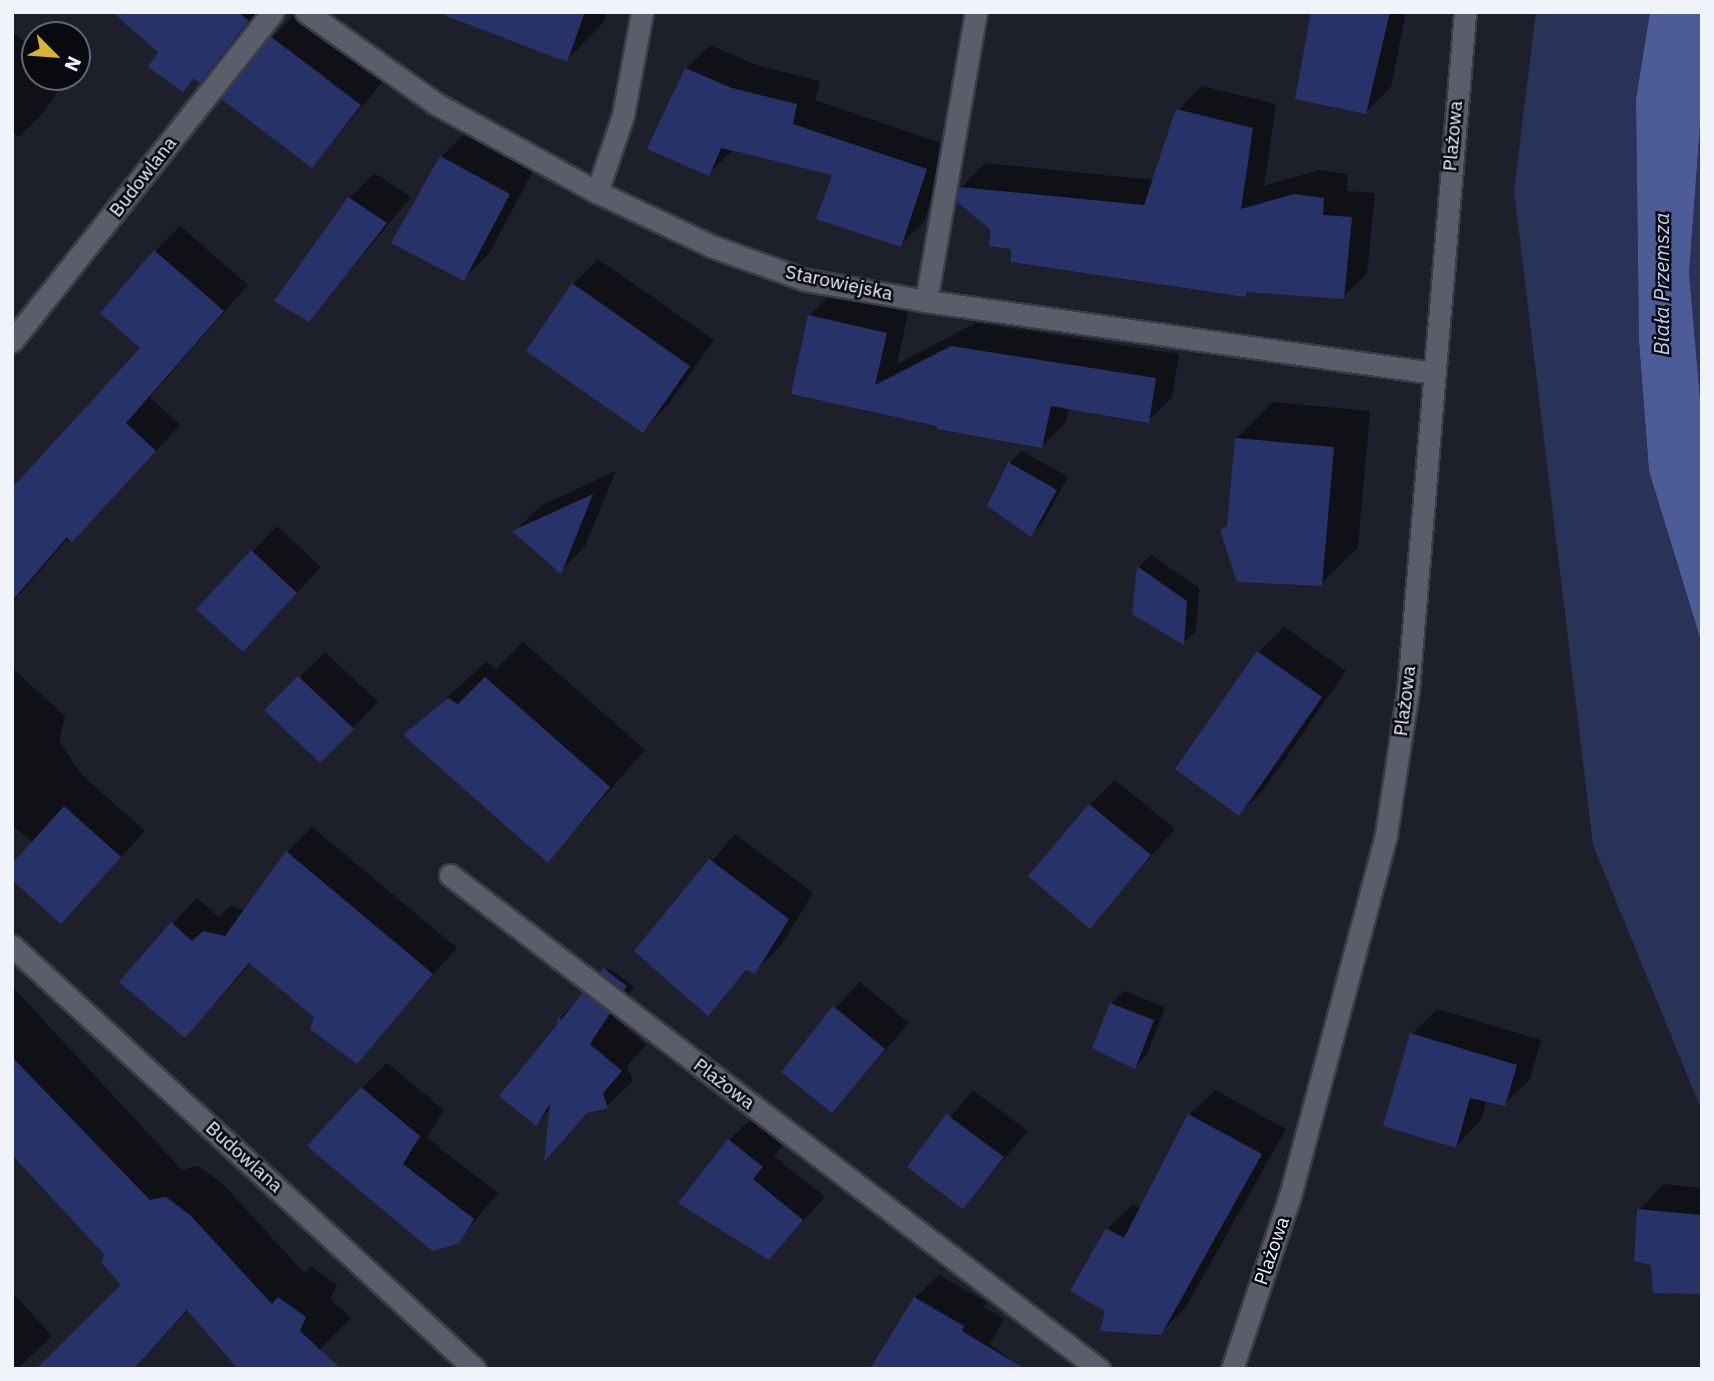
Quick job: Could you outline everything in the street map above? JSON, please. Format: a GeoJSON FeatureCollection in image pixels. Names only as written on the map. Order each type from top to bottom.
{"type":"FeatureCollection","features":[{"type":"Feature","properties":{"kind":"street","name":"Budowlana"},"geometry":{"type":"LineString","coordinates":[[12,341],[273,12]]}},
{"type":"Feature","properties":{"kind":"street","name":"Starowiejska"},"geometry":{"type":"LineString","coordinates":[[306,12],[435,103],[597,191],[711,246],[806,280],[926,301],[1434,373]]}},
{"type":"Feature","properties":{"kind":"street"},"geometry":{"type":"LineString","coordinates":[[597,191],[623,115],[642,12]]}},
{"type":"Feature","properties":{"kind":"street"},"geometry":{"type":"LineString","coordinates":[[926,301],[976,12]]}},
{"type":"Feature","properties":{"kind":"street","name":"Plażowa"},"geometry":{"type":"LineString","coordinates":[[1232,1369],[1290,1196],[1386,834],[1409,690],[1465,12]]}},
{"type":"Feature","properties":{"kind":"street","name":"Plażowa"},"geometry":{"type":"LineString","coordinates":[[450,875],[1099,1369]]}},
{"type":"Feature","properties":{"kind":"street","name":"Budowlana"},"geometry":{"type":"LineString","coordinates":[[12,946],[475,1369]]}},
{"type":"Feature","properties":{"kind":"shaded area"},"geometry":{"type":"Polygon","coordinates":[[[1536,12],[1650,12],[1636,99],[1639,341],[1649,471],[1702,644],[1702,1111],[1593,845],[1514,191],[1536,12]]]}},
{"type":"Feature","properties":{"kind":"shaded area"},"geometry":{"type":"Polygon","coordinates":[[[1702,99],[1702,421],[1689,273],[1702,99]]]}},
{"type":"Feature","properties":{"kind":"water","name":"Biała Przemsza"},"geometry":{"type":"Polygon","coordinates":[[[1650,12],[1702,12],[1702,99],[1689,273],[1702,421],[1702,644],[1649,471],[1639,341],[1636,99],[1650,12]]]}},
{"type":"Feature","properties":{"kind":"building"},"geometry":{"type":"Polygon","coordinates":[[[112,12],[238,12],[249,21],[200,83],[194,78],[183,92],[148,67],[158,52],[112,12]]]}},
{"type":"Feature","properties":{"kind":"building"},"geometry":{"type":"Polygon","coordinates":[[[447,12],[585,12],[567,62],[446,16],[447,12]]]}},
{"type":"Feature","properties":{"kind":"building"},"geometry":{"type":"Polygon","coordinates":[[[1311,12],[1390,12],[1366,114],[1295,99],[1311,12]]]}},
{"type":"Feature","properties":{"kind":"building"},"geometry":{"type":"Polygon","coordinates":[[[270,36],[361,105],[312,168],[221,99],[270,36]]]}},
{"type":"Feature","properties":{"kind":"building"},"geometry":{"type":"Polygon","coordinates":[[[685,68],[732,88],[797,104],[793,124],[927,169],[901,247],[816,219],[832,175],[721,148],[709,176],[647,149],[685,68]]]}},
{"type":"Feature","properties":{"kind":"building"},"geometry":{"type":"Polygon","coordinates":[[[1176,109],[1253,128],[1241,209],[1294,194],[1324,198],[1323,215],[1352,217],[1344,299],[1246,292],[1246,297],[1011,262],[1011,249],[989,246],[991,230],[957,202],[959,187],[1144,205],[1176,109]]]}},
{"type":"Feature","properties":{"kind":"building"},"geometry":{"type":"Polygon","coordinates":[[[440,156],[510,194],[464,281],[391,243],[440,156]]]}},
{"type":"Feature","properties":{"kind":"building"},"geometry":{"type":"Polygon","coordinates":[[[348,197],[387,223],[309,322],[274,301],[348,197]]]}},
{"type":"Feature","properties":{"kind":"building"},"geometry":{"type":"Polygon","coordinates":[[[154,250],[224,311],[126,423],[156,451],[72,542],[67,537],[12,601],[12,488],[140,348],[100,313],[154,250]]]}},
{"type":"Feature","properties":{"kind":"building"},"geometry":{"type":"Polygon","coordinates":[[[572,283],[690,366],[643,433],[526,351],[572,283]]]}},
{"type":"Feature","properties":{"kind":"building"},"geometry":{"type":"Polygon","coordinates":[[[808,315],[887,333],[875,385],[951,346],[1156,378],[1149,423],[1051,406],[1042,448],[937,429],[937,426],[791,394],[808,315]]]}},
{"type":"Feature","properties":{"kind":"building"},"geometry":{"type":"Polygon","coordinates":[[[1235,438],[1334,447],[1322,586],[1237,582],[1220,530],[1227,526],[1235,438]]]}},
{"type":"Feature","properties":{"kind":"building"},"geometry":{"type":"Polygon","coordinates":[[[1008,462],[1057,490],[1031,537],[987,506],[1008,462]]]}},
{"type":"Feature","properties":{"kind":"building"},"geometry":{"type":"Polygon","coordinates":[[[593,494],[561,574],[512,531],[593,494]]]}},
{"type":"Feature","properties":{"kind":"building"},"geometry":{"type":"Polygon","coordinates":[[[251,550],[297,593],[243,652],[196,609],[251,550]]]}},
{"type":"Feature","properties":{"kind":"building"},"geometry":{"type":"Polygon","coordinates":[[[1137,566],[1187,601],[1184,645],[1132,614],[1137,566]]]}},
{"type":"Feature","properties":{"kind":"building"},"geometry":{"type":"Polygon","coordinates":[[[1257,651],[1322,697],[1239,816],[1175,769],[1257,651]]]}},
{"type":"Feature","properties":{"kind":"building"},"geometry":{"type":"Polygon","coordinates":[[[298,676],[354,729],[320,763],[264,710],[298,676]]]}},
{"type":"Feature","properties":{"kind":"building"},"geometry":{"type":"Polygon","coordinates":[[[485,677],[610,787],[548,863],[403,735],[448,698],[458,704],[485,677]]]}},
{"type":"Feature","properties":{"kind":"building"},"geometry":{"type":"Polygon","coordinates":[[[1089,804],[1151,855],[1090,929],[1028,876],[1089,804]]]}},
{"type":"Feature","properties":{"kind":"building"},"geometry":{"type":"Polygon","coordinates":[[[64,806],[121,857],[61,924],[12,880],[12,864],[64,806]]]}},
{"type":"Feature","properties":{"kind":"building"},"geometry":{"type":"Polygon","coordinates":[[[286,851],[433,974],[357,1064],[310,1029],[314,1017],[249,963],[185,1038],[119,982],[171,922],[192,941],[203,931],[225,936],[286,851]]]}},
{"type":"Feature","properties":{"kind":"building"},"geometry":{"type":"Polygon","coordinates":[[[709,859],[789,919],[755,974],[746,970],[708,1016],[634,951],[709,859]]]}},
{"type":"Feature","properties":{"kind":"building"},"geometry":{"type":"Polygon","coordinates":[[[603,968],[627,986],[624,991],[600,973],[603,968]]]}},
{"type":"Feature","properties":{"kind":"building"},"geometry":{"type":"Polygon","coordinates":[[[583,993],[610,1013],[590,1044],[622,1071],[603,1093],[608,1108],[587,1113],[544,1162],[550,1104],[536,1126],[499,1096],[557,1025],[558,1017],[561,1020],[583,993]]]}},
{"type":"Feature","properties":{"kind":"building"},"geometry":{"type":"Polygon","coordinates":[[[1110,1003],[1154,1020],[1135,1069],[1092,1048],[1110,1003]]]}},
{"type":"Feature","properties":{"kind":"building"},"geometry":{"type":"Polygon","coordinates":[[[833,1006],[885,1049],[832,1113],[781,1072],[833,1006]]]}},
{"type":"Feature","properties":{"kind":"building"},"geometry":{"type":"Polygon","coordinates":[[[1410,1033],[1517,1065],[1505,1106],[1470,1098],[1456,1148],[1383,1126],[1410,1033]]]}},
{"type":"Feature","properties":{"kind":"building"},"geometry":{"type":"Polygon","coordinates":[[[12,1057],[150,1200],[166,1197],[190,1215],[272,1304],[278,1297],[306,1317],[300,1331],[341,1369],[238,1369],[187,1310],[134,1369],[36,1369],[121,1285],[102,1263],[104,1254],[12,1155],[12,1057]]]}},
{"type":"Feature","properties":{"kind":"building"},"geometry":{"type":"Polygon","coordinates":[[[361,1087],[420,1136],[403,1164],[474,1219],[459,1243],[432,1251],[307,1146],[361,1087]]]}},
{"type":"Feature","properties":{"kind":"building"},"geometry":{"type":"Polygon","coordinates":[[[946,1114],[1004,1157],[963,1209],[907,1167],[946,1114]]]}},
{"type":"Feature","properties":{"kind":"building"},"geometry":{"type":"Polygon","coordinates":[[[1188,1114],[1262,1154],[1161,1335],[1100,1331],[1105,1311],[1070,1291],[1106,1228],[1124,1238],[1188,1114]]]}},
{"type":"Feature","properties":{"kind":"building"},"geometry":{"type":"Polygon","coordinates":[[[728,1139],[763,1167],[753,1179],[803,1220],[769,1260],[678,1203],[728,1139]]]}},
{"type":"Feature","properties":{"kind":"building"},"geometry":{"type":"Polygon","coordinates":[[[1637,1209],[1702,1215],[1702,1294],[1653,1293],[1651,1265],[1634,1261],[1637,1209]]]}},
{"type":"Feature","properties":{"kind":"building"},"geometry":{"type":"Polygon","coordinates":[[[914,1297],[964,1326],[962,1331],[1025,1369],[870,1369],[914,1297]]]}}]}
